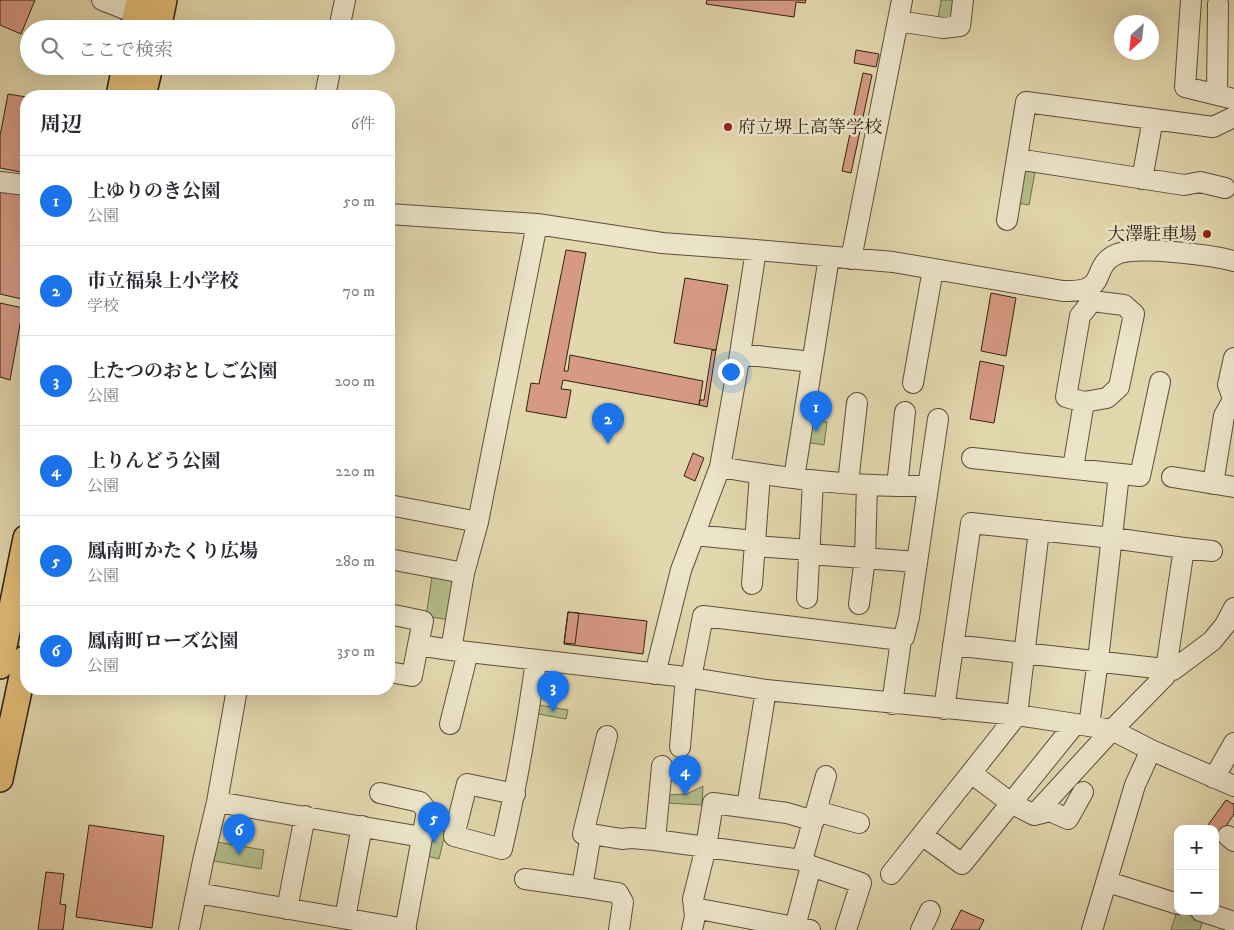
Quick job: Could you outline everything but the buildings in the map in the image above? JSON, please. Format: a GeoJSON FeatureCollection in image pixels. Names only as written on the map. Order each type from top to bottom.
{"type":"FeatureCollection","features":[{"type":"Feature","properties":{"kind":"main road"},"geometry":{"type":"LineString","coordinates":[[120,90],[123,75]]}},
{"type":"Feature","properties":{"kind":"main road"},"geometry":{"type":"LineString","coordinates":[[144,90],[148,75]]}},
{"type":"Feature","properties":{"kind":"main road"},"geometry":{"type":"LineString","coordinates":[[0,666],[20,566]]}},
{"type":"Feature","properties":{"kind":"main road"},"geometry":{"type":"LineString","coordinates":[[0,779],[20,686]]}},
{"type":"Feature","properties":{"kind":"street"},"geometry":{"type":"LineString","coordinates":[[102,0],[148,16]]}},
{"type":"Feature","properties":{"kind":"street"},"geometry":{"type":"LineString","coordinates":[[341,20],[345,0]]}},
{"type":"Feature","properties":{"kind":"street"},"geometry":{"type":"LineString","coordinates":[[851,259],[902,0]]}},
{"type":"Feature","properties":{"kind":"street"},"geometry":{"type":"LineString","coordinates":[[898,21],[943,28],[960,26],[963,0]]}},
{"type":"Feature","properties":{"kind":"street"},"geometry":{"type":"LineString","coordinates":[[1191,0],[1186,87],[1226,97],[1218,4]]}},
{"type":"Feature","properties":{"kind":"street"},"geometry":{"type":"LineString","coordinates":[[325,90],[329,75]]}},
{"type":"Feature","properties":{"kind":"street"},"geometry":{"type":"LineString","coordinates":[[1007,220],[1026,102],[1214,127],[1234,117]]}},
{"type":"Feature","properties":{"kind":"street"},"geometry":{"type":"LineString","coordinates":[[1142,179],[1153,119]]}},
{"type":"Feature","properties":{"kind":"street"},"geometry":{"type":"LineString","coordinates":[[1017,159],[1184,185],[1200,182],[1225,188]]}},
{"type":"Feature","properties":{"kind":"street"},"geometry":{"type":"LineString","coordinates":[[0,182],[20,184]]}},
{"type":"Feature","properties":{"kind":"street"},"geometry":{"type":"LineString","coordinates":[[395,214],[537,224],[662,243],[893,262],[1062,291],[1079,291],[1090,295],[1124,305],[1134,314],[1119,387],[1107,398],[1084,402],[1066,397],[1080,316],[1090,295],[1095,283],[1110,258],[1128,251],[1177,252],[1234,261]]}},
{"type":"Feature","properties":{"kind":"street"},"geometry":{"type":"LineString","coordinates":[[450,724],[460,651],[464,573],[478,522],[537,224]]}},
{"type":"Feature","properties":{"kind":"street"},"geometry":{"type":"LineString","coordinates":[[655,674],[681,570],[720,468],[756,250]]}},
{"type":"Feature","properties":{"kind":"street"},"geometry":{"type":"LineString","coordinates":[[807,598],[810,552],[804,479],[812,362],[829,257]]}},
{"type":"Feature","properties":{"kind":"street"},"geometry":{"type":"LineString","coordinates":[[912,383],[933,269]]}},
{"type":"Feature","properties":{"kind":"street"},"geometry":{"type":"LineString","coordinates":[[740,354],[812,362]]}},
{"type":"Feature","properties":{"kind":"street"},"geometry":{"type":"LineString","coordinates":[[1213,484],[1226,453],[1224,416],[1233,401],[1228,384],[1234,358]]}},
{"type":"Feature","properties":{"kind":"street"},"geometry":{"type":"LineString","coordinates":[[972,458],[1140,476],[1160,382]]}},
{"type":"Feature","properties":{"kind":"street"},"geometry":{"type":"LineString","coordinates":[[1073,468],[1084,402]]}},
{"type":"Feature","properties":{"kind":"street"},"geometry":{"type":"LineString","coordinates":[[857,403],[858,484],[865,558],[859,604]]}},
{"type":"Feature","properties":{"kind":"street"},"geometry":{"type":"LineString","coordinates":[[898,486],[905,412]]}},
{"type":"Feature","properties":{"kind":"street"},"geometry":{"type":"LineString","coordinates":[[892,704],[900,640],[904,637],[908,617],[938,419]]}},
{"type":"Feature","properties":{"kind":"street"},"geometry":{"type":"LineString","coordinates":[[720,468],[858,484],[928,486]]}},
{"type":"Feature","properties":{"kind":"street"},"geometry":{"type":"LineString","coordinates":[[752,584],[760,474]]}},
{"type":"Feature","properties":{"kind":"street"},"geometry":{"type":"LineString","coordinates":[[922,835],[962,864],[1011,803],[1082,725],[1098,660],[1119,474]]}},
{"type":"Feature","properties":{"kind":"street"},"geometry":{"type":"LineString","coordinates":[[1172,477],[1234,488]]}},
{"type":"Feature","properties":{"kind":"street"},"geometry":{"type":"LineString","coordinates":[[395,506],[478,522]]}},
{"type":"Feature","properties":{"kind":"street"},"geometry":{"type":"LineString","coordinates":[[944,709],[966,522],[1112,538],[1212,552]]}},
{"type":"Feature","properties":{"kind":"street"},"geometry":{"type":"LineString","coordinates":[[891,874],[1017,715],[1039,530]]}},
{"type":"Feature","properties":{"kind":"street"},"geometry":{"type":"LineString","coordinates":[[694,534],[810,552],[917,562]]}},
{"type":"Feature","properties":{"kind":"street"},"geometry":{"type":"LineString","coordinates":[[1034,815],[1112,730],[1165,676],[1183,617],[1184,548]]}},
{"type":"Feature","properties":{"kind":"street"},"geometry":{"type":"LineString","coordinates":[[395,560],[464,573]]}},
{"type":"Feature","properties":{"kind":"street"},"geometry":{"type":"LineString","coordinates":[[953,645],[1173,670],[1212,641],[1226,626],[1234,608]]}},
{"type":"Feature","properties":{"kind":"street"},"geometry":{"type":"LineString","coordinates":[[395,615],[423,621],[412,676],[395,673]]}},
{"type":"Feature","properties":{"kind":"street"},"geometry":{"type":"LineString","coordinates":[[680,747],[688,678],[703,616],[900,640]]}},
{"type":"Feature","properties":{"kind":"street"},"geometry":{"type":"LineString","coordinates":[[418,645],[536,661],[688,678],[766,690],[1017,715],[1112,730],[1234,786]]}},
{"type":"Feature","properties":{"kind":"street"},"geometry":{"type":"LineString","coordinates":[[515,794],[525,742],[536,661]]}},
{"type":"Feature","properties":{"kind":"street"},"geometry":{"type":"LineString","coordinates":[[747,807],[766,690]]}},
{"type":"Feature","properties":{"kind":"street"},"geometry":{"type":"LineString","coordinates":[[189,930],[217,802],[236,695]]}},
{"type":"Feature","properties":{"kind":"street"},"geometry":{"type":"LineString","coordinates":[[606,736],[583,834],[622,839],[655,840],[806,863],[861,883],[846,930]]}},
{"type":"Feature","properties":{"kind":"street"},"geometry":{"type":"LineString","coordinates":[[1214,778],[1234,743]]}},
{"type":"Feature","properties":{"kind":"street"},"geometry":{"type":"LineString","coordinates":[[1092,930],[1108,882],[1135,785],[1152,750]]}},
{"type":"Feature","properties":{"kind":"street"},"geometry":{"type":"LineString","coordinates":[[655,840],[662,766]]}},
{"type":"Feature","properties":{"kind":"street"},"geometry":{"type":"LineString","coordinates":[[971,773],[1011,803],[1034,815],[1050,811],[1068,819],[1083,792]]}},
{"type":"Feature","properties":{"kind":"street"},"geometry":{"type":"LineString","coordinates":[[694,908],[793,928],[815,816],[826,776]]}},
{"type":"Feature","properties":{"kind":"street"},"geometry":{"type":"LineString","coordinates":[[197,893],[405,930],[427,811],[420,802],[380,793]]}},
{"type":"Feature","properties":{"kind":"street"},"geometry":{"type":"LineString","coordinates":[[217,802],[422,837]]}},
{"type":"Feature","properties":{"kind":"street"},"geometry":{"type":"LineString","coordinates":[[692,930],[695,916],[693,899],[706,847],[713,803],[859,823]]}},
{"type":"Feature","properties":{"kind":"street"},"geometry":{"type":"LineString","coordinates":[[287,908],[305,816]]}},
{"type":"Feature","properties":{"kind":"street"},"geometry":{"type":"LineString","coordinates":[[345,918],[362,826]]}},
{"type":"Feature","properties":{"kind":"street"},"geometry":{"type":"LineString","coordinates":[[582,887],[591,834]]}},
{"type":"Feature","properties":{"kind":"street"},"geometry":{"type":"LineString","coordinates":[[525,879],[618,893],[623,902],[619,930]]}},
{"type":"Feature","properties":{"kind":"street"},"geometry":{"type":"LineString","coordinates":[[1108,882],[1174,903]]}},
{"type":"Feature","properties":{"kind":"street"},"geometry":{"type":"LineString","coordinates":[[921,930],[930,911]]}},
{"type":"Feature","properties":{"kind":"street"},"geometry":{"type":"LineString","coordinates":[[1213,915],[1234,922]]}},
{"type":"Feature","properties":{"kind":"green space"},"geometry":{"type":"Polygon","coordinates":[[[941,0],[956,0],[955,17],[938,19],[941,0]]]}},
{"type":"Feature","properties":{"kind":"green space"},"geometry":{"type":"Polygon","coordinates":[[[1026,171],[1035,172],[1029,205],[1017,203],[1022,174],[1026,171]]]}},
{"type":"Feature","properties":{"kind":"green space"},"geometry":{"type":"Polygon","coordinates":[[[809,419],[827,422],[824,445],[805,442],[809,419]]]}},
{"type":"Feature","properties":{"kind":"green space"},"geometry":{"type":"Polygon","coordinates":[[[432,577],[452,579],[455,586],[449,620],[426,616],[432,577]]]}},
{"type":"Feature","properties":{"kind":"green space"},"geometry":{"type":"Polygon","coordinates":[[[539,705],[568,710],[566,719],[538,714],[539,705]]]}},
{"type":"Feature","properties":{"kind":"green space"},"geometry":{"type":"Polygon","coordinates":[[[703,786],[702,805],[667,803],[667,795],[687,794],[703,786]]]}},
{"type":"Feature","properties":{"kind":"green space"},"geometry":{"type":"Polygon","coordinates":[[[431,822],[447,825],[439,859],[423,855],[431,822]]]}},
{"type":"Feature","properties":{"kind":"green space"},"geometry":{"type":"Polygon","coordinates":[[[217,842],[264,850],[261,869],[214,861],[217,842]]]}},
{"type":"Feature","properties":{"kind":"green space"},"geometry":{"type":"Polygon","coordinates":[[[1176,915],[1190,915],[1203,919],[1200,930],[1171,930],[1176,915]]]}},
{"type":"Feature","properties":{"kind":"place","name":"府立堺上高等学校"},"geometry":{"type":"Point","coordinates":[728,127]}},
{"type":"Feature","properties":{"kind":"place","name":"大澤駐車場"},"geometry":{"type":"Point","coordinates":[1207,234]}},
{"type":"Feature","properties":{"kind":"place","name":"上ゆりのき公園"},"geometry":{"type":"Point","coordinates":[816,432]}},
{"type":"Feature","properties":{"kind":"place","name":"市立福泉上小学校"},"geometry":{"type":"Point","coordinates":[608,444]}},
{"type":"Feature","properties":{"kind":"place","name":"上たつのおとしご公園"},"geometry":{"type":"Point","coordinates":[553,712]}},
{"type":"Feature","properties":{"kind":"place","name":"上りんどう公園"},"geometry":{"type":"Point","coordinates":[685,796]}},
{"type":"Feature","properties":{"kind":"place","name":"鳳南町かたくり広場"},"geometry":{"type":"Point","coordinates":[434,843]}},
{"type":"Feature","properties":{"kind":"place","name":"鳳南町ローズ公園"},"geometry":{"type":"Point","coordinates":[239,855]}}]}
